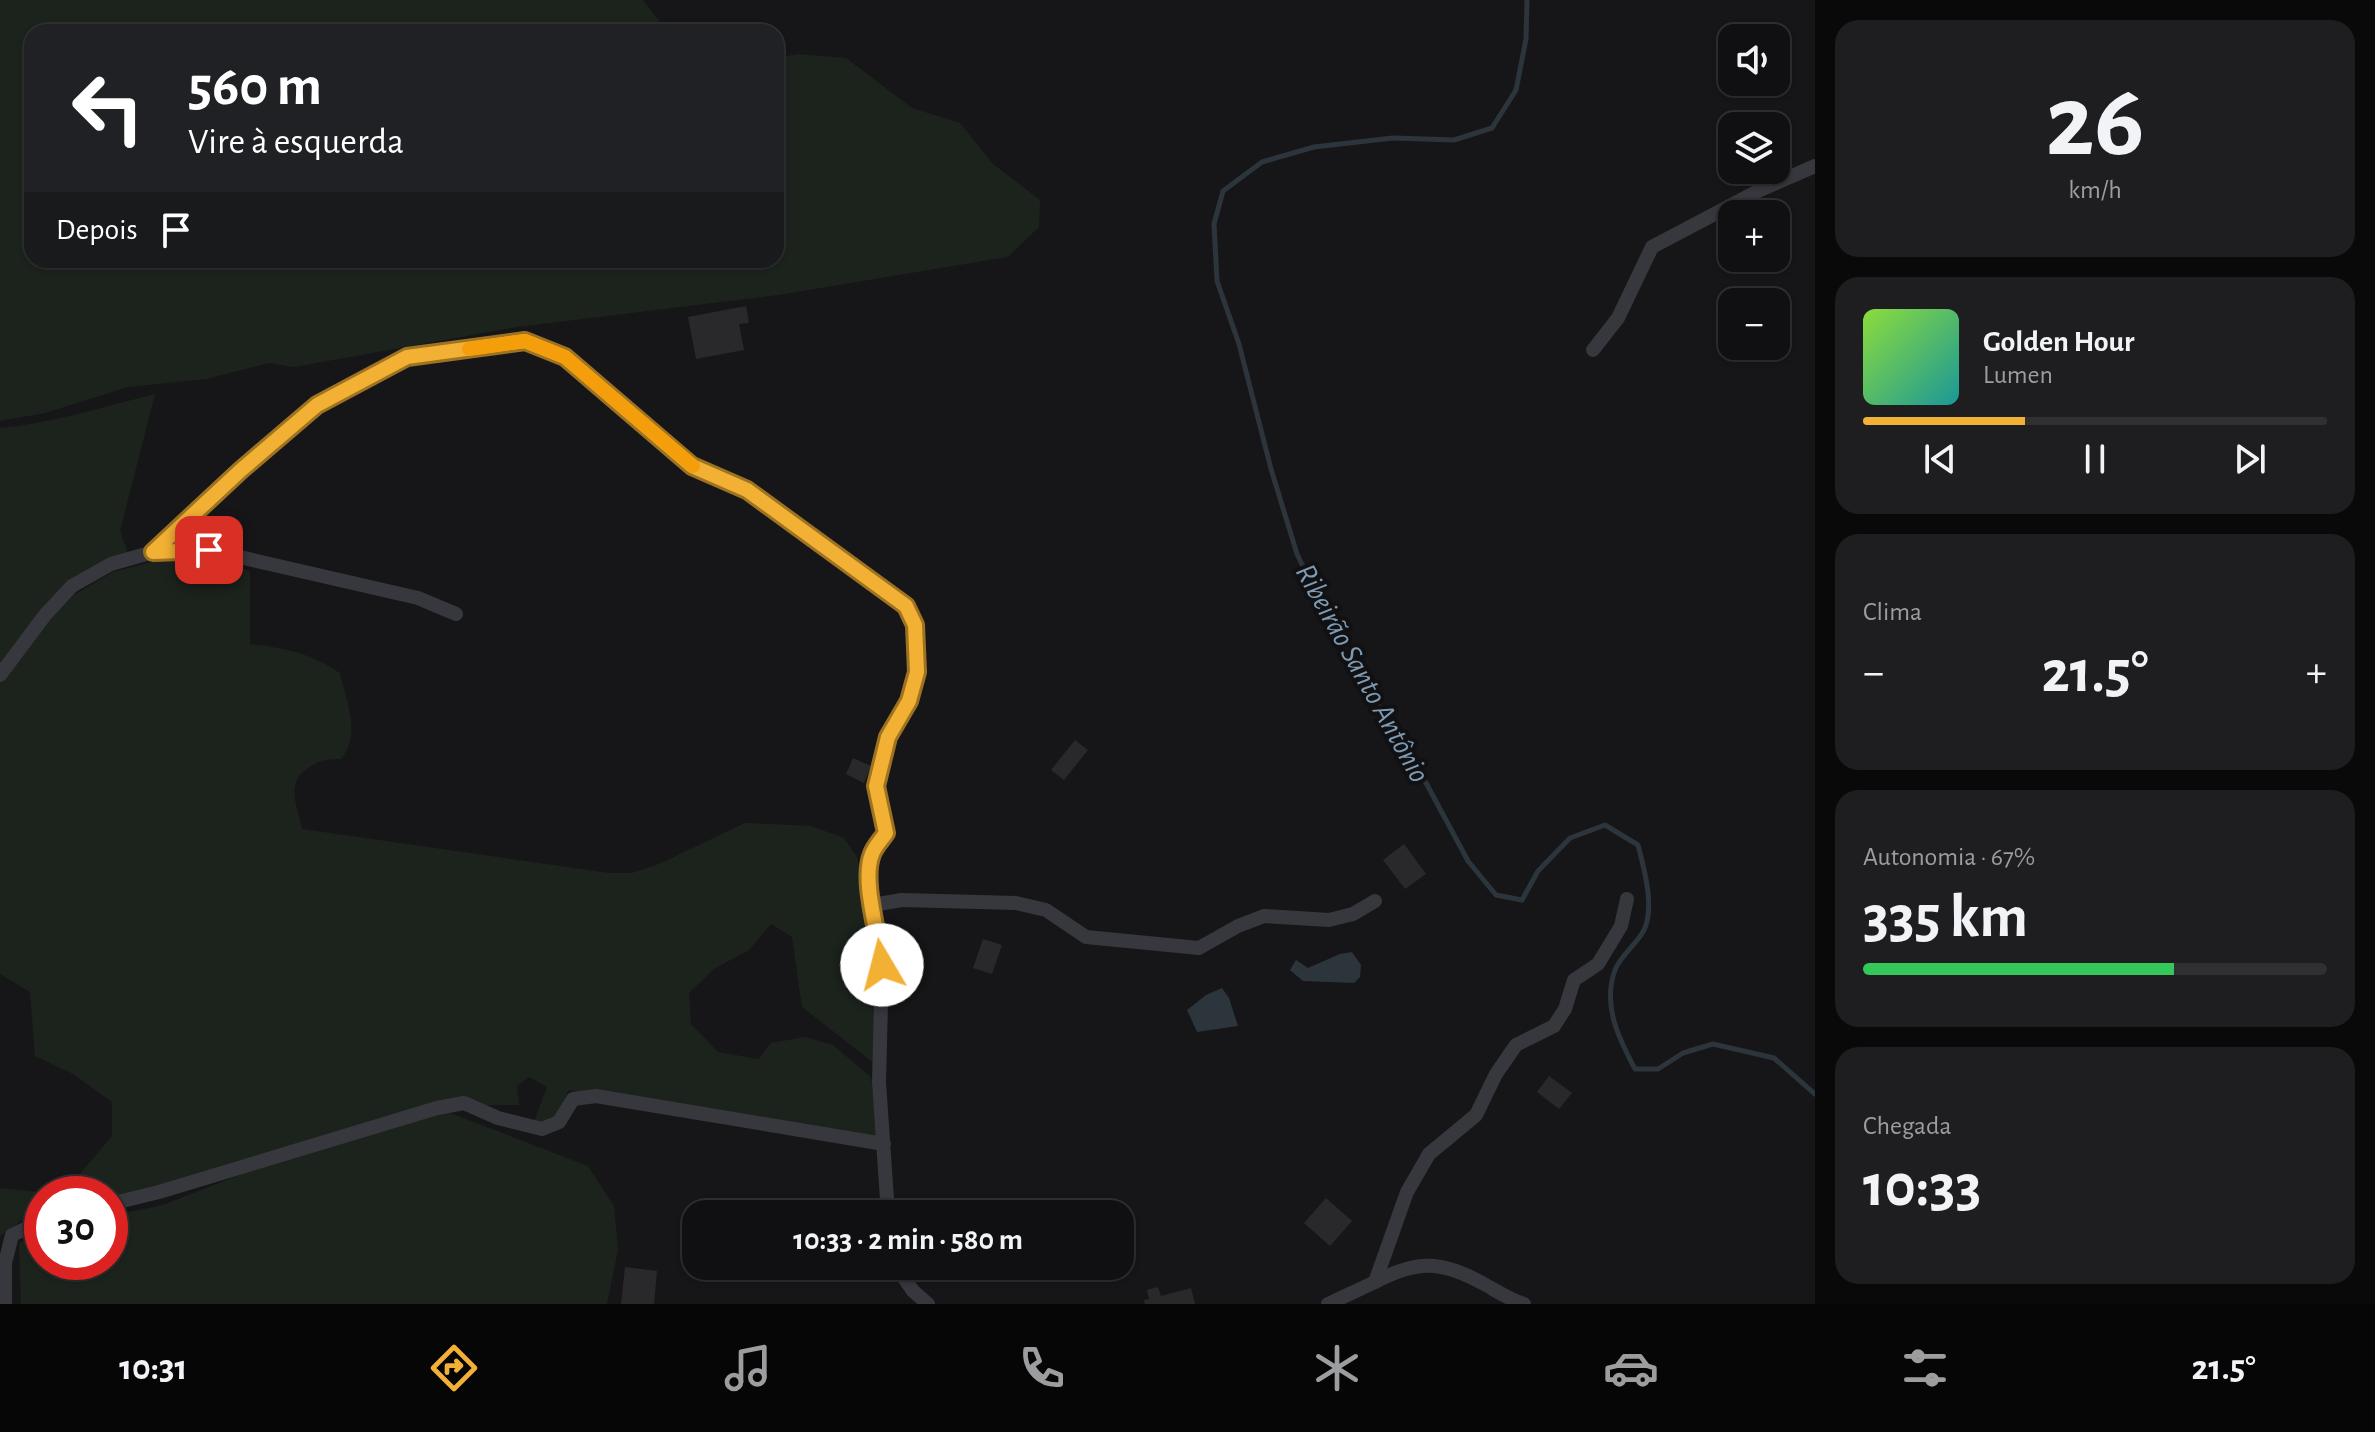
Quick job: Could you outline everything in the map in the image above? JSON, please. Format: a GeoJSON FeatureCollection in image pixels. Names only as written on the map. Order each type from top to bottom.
{"type":"FeatureCollection","features":[{"type":"Feature","properties":{"kind":"street"},"geometry":{"type":"LineString","coordinates":[[1593,350],[1618,318],[1652,247],[1760,190],[1815,166]]}},
{"type":"Feature","properties":{"kind":"street"},"geometry":{"type":"LineString","coordinates":[[153,552],[317,405],[407,357],[525,341],[565,357],[692,466],[747,490],[906,606],[915,625],[917,672],[909,701],[888,737],[876,786],[886,833],[872,853],[869,890],[882,965],[879,1082],[887,1200]]}},
{"type":"Feature","properties":{"kind":"street"},"geometry":{"type":"LineString","coordinates":[[0,675],[45,615],[72,586],[111,564],[153,552],[209,550],[418,598],[456,614]]}},
{"type":"Feature","properties":{"kind":"street"},"geometry":{"type":"LineString","coordinates":[[1375,1282],[1407,1192],[1429,1154],[1476,1115],[1496,1074],[1516,1045],[1554,1026],[1565,1009],[1574,980],[1598,964],[1621,926],[1627,899]]}},
{"type":"Feature","properties":{"kind":"street"},"geometry":{"type":"LineString","coordinates":[[872,905],[902,900],[1016,903],[1046,910],[1086,937],[1199,948],[1238,926],[1264,916],[1329,920],[1353,914],[1375,901]]}},
{"type":"Feature","properties":{"kind":"street"},"geometry":{"type":"LineString","coordinates":[[128,1200],[437,1108],[464,1103],[498,1118],[542,1129],[559,1122],[573,1099],[596,1096],[884,1144]]}},
{"type":"Feature","properties":{"kind":"street"},"geometry":{"type":"LineString","coordinates":[[5,1304],[5,1263],[12,1235],[24,1229]]}},
{"type":"Feature","properties":{"kind":"street"},"geometry":{"type":"LineString","coordinates":[[1328,1304],[1399,1269],[1429,1264],[1467,1274],[1524,1304]]}},
{"type":"Feature","properties":{"kind":"street"},"geometry":{"type":"LineString","coordinates":[[906,1280],[928,1304]]}},
{"type":"Feature","properties":{"kind":"shaded area"},"geometry":{"type":"Polygon","coordinates":[[[0,0],[643,0],[661,24],[24,24],[24,268],[784,268],[784,57],[798,54],[846,58],[912,108],[960,123],[993,164],[1040,200],[1039,227],[1008,257],[778,295],[517,327],[294,367],[269,363],[206,379],[128,387],[45,413],[0,421],[0,0]]]}},
{"type":"Feature","properties":{"kind":"shaded area"},"geometry":{"type":"Polygon","coordinates":[[[155,394],[120,531],[128,553],[69,583],[0,666],[0,428],[58,418],[155,394]]]}},
{"type":"Feature","properties":{"kind":"shaded area"},"geometry":{"type":"Polygon","coordinates":[[[209,558],[250,571],[250,644],[297,652],[340,673],[351,718],[350,740],[341,759],[315,764],[298,779],[294,794],[302,829],[609,873],[632,873],[659,864],[745,823],[811,826],[844,838],[857,857],[861,875],[860,901],[870,931],[875,1064],[802,1007],[792,937],[771,924],[749,950],[714,969],[689,993],[691,1024],[718,1052],[759,1059],[771,1043],[805,1037],[833,1045],[871,1077],[878,1140],[569,1090],[554,1118],[542,1125],[534,1122],[547,1087],[529,1077],[517,1086],[519,1105],[485,1105],[464,1100],[128,1195],[128,1176],[78,1176],[112,1136],[112,1102],[73,1074],[35,1056],[30,992],[0,974],[0,682],[47,621],[74,595],[113,572],[155,561],[209,558]]]}},
{"type":"Feature","properties":{"kind":"shaded area"},"geometry":{"type":"Polygon","coordinates":[[[1352,952],[1361,965],[1360,977],[1354,983],[1303,981],[1290,970],[1296,960],[1308,968],[1352,952]]]}},
{"type":"Feature","properties":{"kind":"shaded area"},"geometry":{"type":"Polygon","coordinates":[[[1222,988],[1229,998],[1238,1026],[1197,1032],[1187,1010],[1206,995],[1222,988]]]}},
{"type":"Feature","properties":{"kind":"shaded area"},"geometry":{"type":"Polygon","coordinates":[[[437,1110],[453,1114],[588,1166],[614,1206],[618,1250],[607,1304],[21,1304],[19,1243],[24,1240],[24,1280],[128,1280],[128,1212],[163,1205],[250,1171],[437,1110]]]}},
{"type":"Feature","properties":{"kind":"shaded area"},"geometry":{"type":"Polygon","coordinates":[[[0,1188],[24,1191],[24,1219],[0,1236],[0,1188]]]}},
{"type":"Feature","properties":{"kind":"building"},"geometry":{"type":"Polygon","coordinates":[[[746,306],[749,323],[739,324],[744,350],[696,359],[688,317],[746,306]]]}},
{"type":"Feature","properties":{"kind":"building"},"geometry":{"type":"Polygon","coordinates":[[[1075,740],[1088,750],[1064,780],[1051,770],[1075,740]]]}},
{"type":"Feature","properties":{"kind":"building"},"geometry":{"type":"Polygon","coordinates":[[[853,758],[871,766],[864,783],[846,774],[853,758]]]}},
{"type":"Feature","properties":{"kind":"building"},"geometry":{"type":"Polygon","coordinates":[[[1404,844],[1426,874],[1405,889],[1383,860],[1404,844]]]}},
{"type":"Feature","properties":{"kind":"building"},"geometry":{"type":"Polygon","coordinates":[[[983,939],[1002,945],[992,974],[973,968],[983,939]]]}},
{"type":"Feature","properties":{"kind":"building"},"geometry":{"type":"Polygon","coordinates":[[[1549,1076],[1572,1093],[1559,1109],[1537,1092],[1549,1076]]]}},
{"type":"Feature","properties":{"kind":"building"},"geometry":{"type":"Polygon","coordinates":[[[1326,1198],[1352,1221],[1330,1246],[1304,1223],[1326,1198]]]}},
{"type":"Feature","properties":{"kind":"building"},"geometry":{"type":"Polygon","coordinates":[[[625,1267],[657,1271],[654,1304],[621,1304],[625,1267]]]}},
{"type":"Feature","properties":{"kind":"building"},"geometry":{"type":"Polygon","coordinates":[[[1158,1287],[1161,1296],[1191,1288],[1195,1304],[1145,1304],[1144,1300],[1149,1299],[1147,1290],[1158,1287]]]}},
{"type":"Feature","properties":{"kind":"waterway","name":"Ribeirão Santo Antônio"},"geometry":{"type":"LineString","coordinates":[[1527,0],[1526,39],[1516,90],[1492,128],[1454,140],[1393,138],[1314,147],[1262,162],[1223,191],[1214,224],[1217,281],[1239,344],[1271,469],[1297,554],[1337,638],[1425,781],[1468,861],[1496,895],[1522,900],[1538,871],[1570,838],[1605,825],[1638,845],[1647,888],[1647,921],[1641,935],[1615,970],[1610,996],[1618,1034],[1635,1069],[1658,1069],[1683,1053],[1713,1044],[1774,1058],[1815,1094]]}},
{"type":"Feature","properties":{"kind":"slow traffic"},"geometry":{"type":"LineString","coordinates":[[469,349],[525,341],[565,357],[693,466]]}},
{"type":"Feature","properties":{"kind":"route"},"geometry":{"type":"LineString","coordinates":[[209,550],[153,552],[317,405],[407,357],[525,341],[565,357],[692,466],[747,490],[906,606],[915,625],[917,672],[909,701],[888,737],[876,786],[886,833],[872,853],[868,871],[882,965]]}}]}
